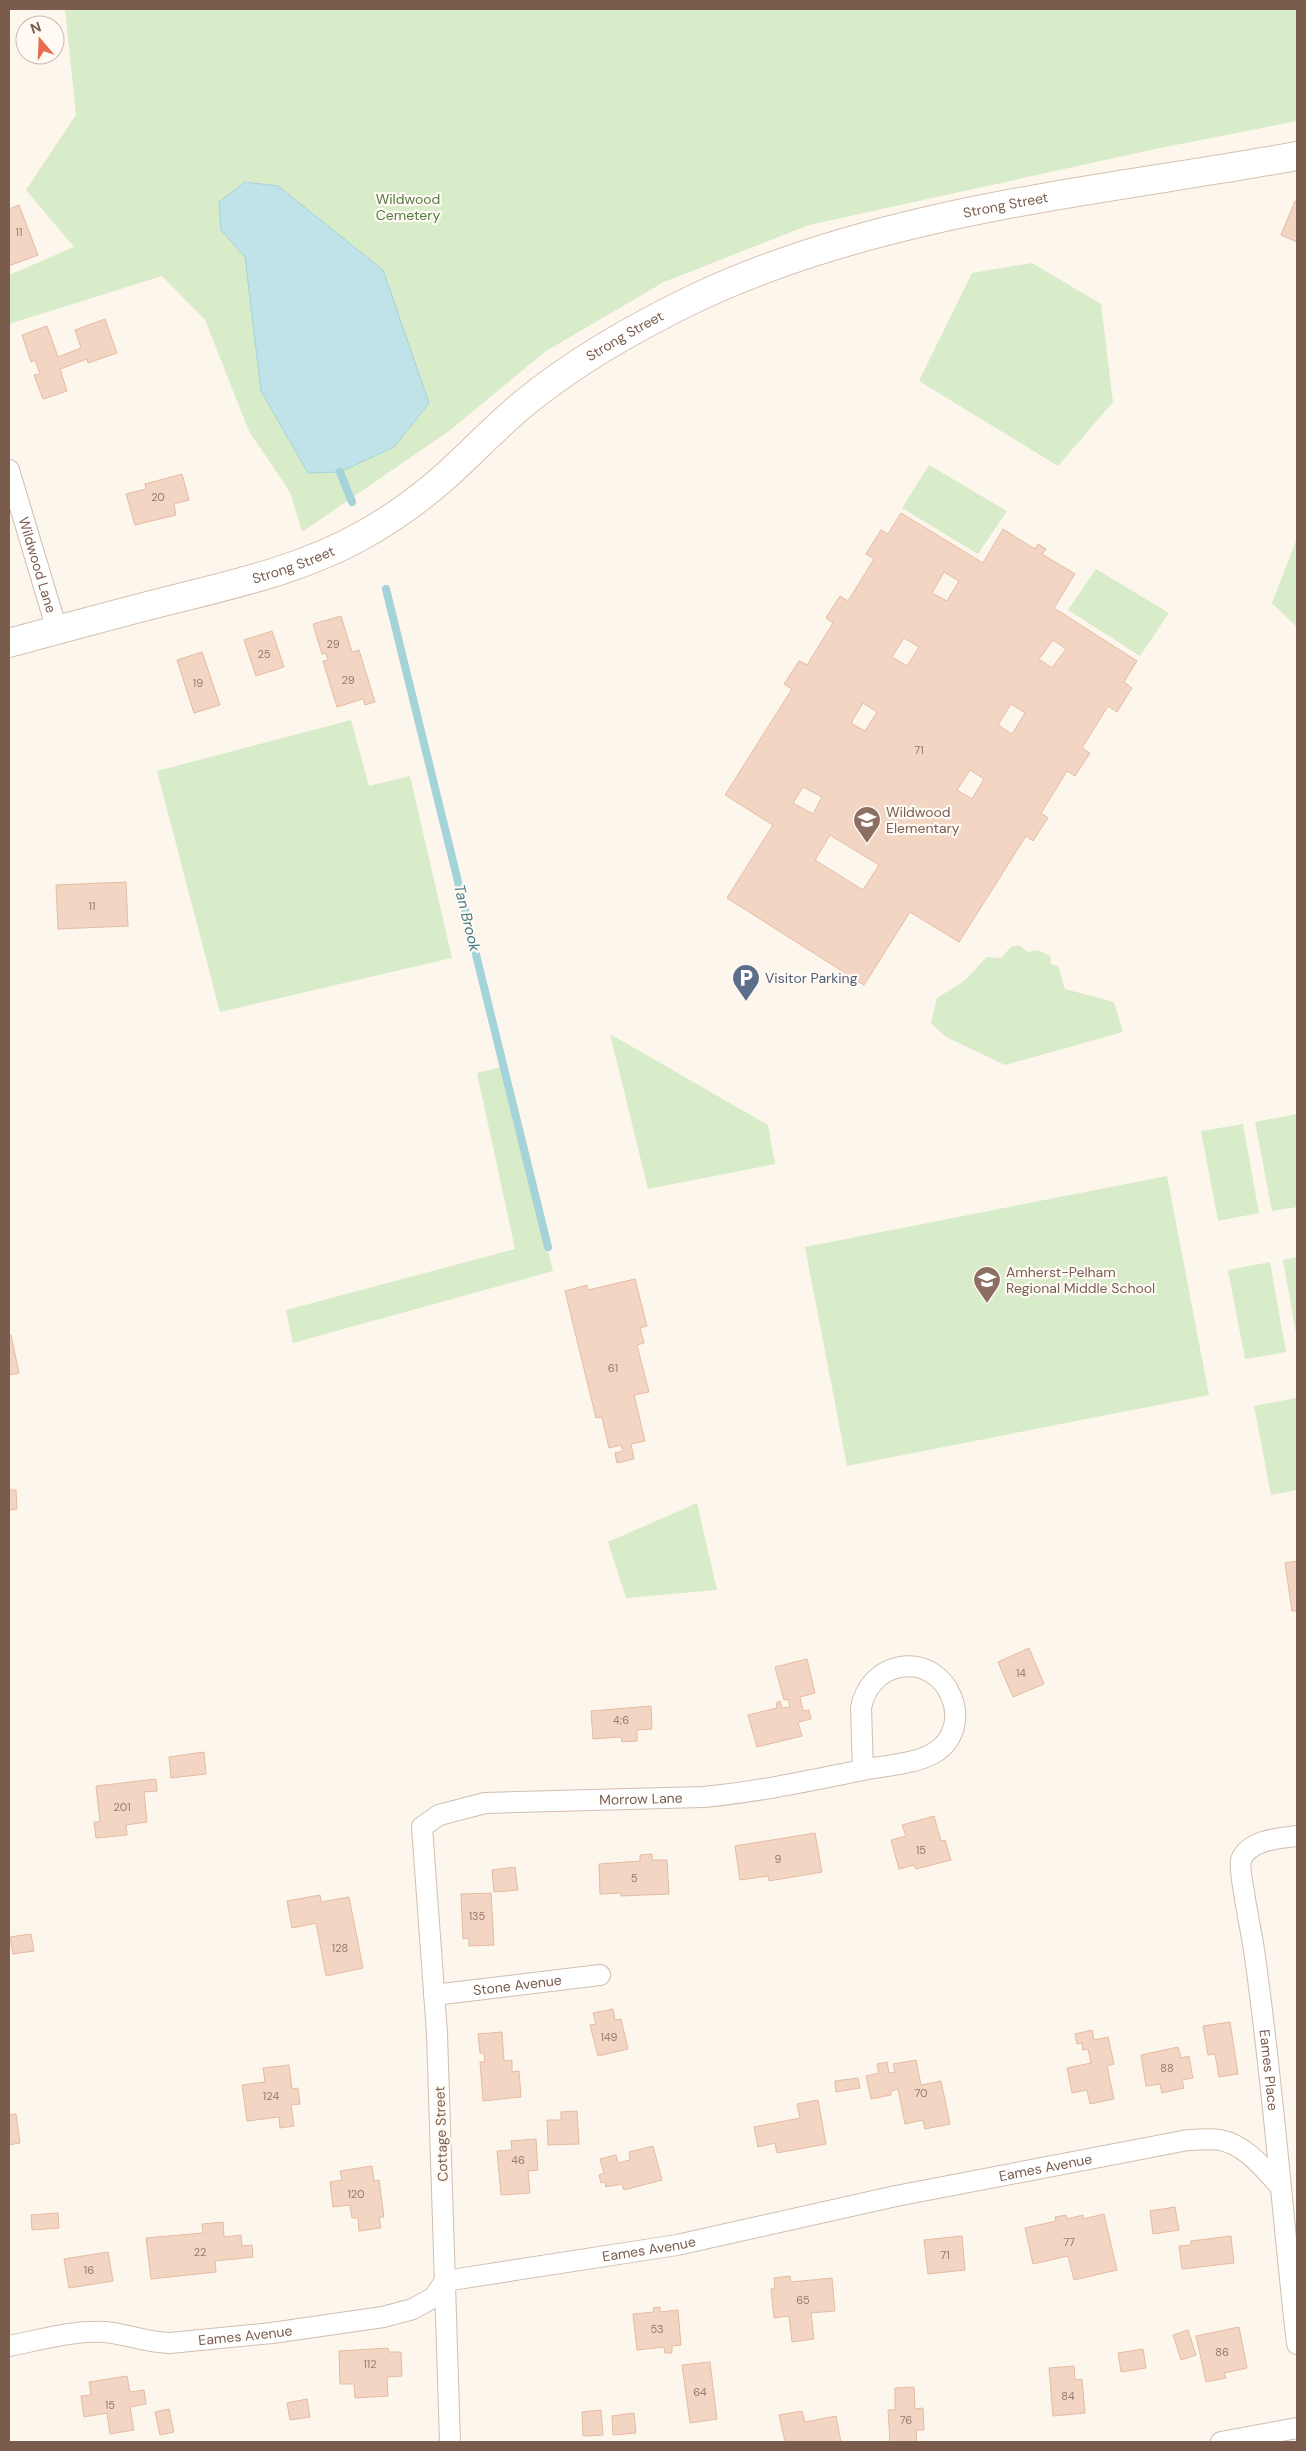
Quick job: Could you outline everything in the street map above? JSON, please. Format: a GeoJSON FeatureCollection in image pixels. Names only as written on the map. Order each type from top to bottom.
{"type":"FeatureCollection","features":[{"type":"Feature","properties":{"kind":"main road","name":"Strong Street"},"geometry":{"type":"LineString","coordinates":[[9,643],[269,574],[320,556],[351,541],[377,527],[429,491],[524,403],[572,369],[675,308],[770,267],[869,236],[982,210],[1297,156]]}},
{"type":"Feature","properties":{"kind":"street","name":"Wildwood Lane"},"geometry":{"type":"LineString","coordinates":[[9,470],[57,630]]}},
{"type":"Feature","properties":{"kind":"street","name":"Morrow Lane"},"geometry":{"type":"LineString","coordinates":[[422,1827],[439,1815],[485,1803],[702,1797],[736,1794],[918,1760],[936,1752],[953,1729],[955,1710],[950,1692],[939,1678],[922,1668],[903,1666],[886,1672],[872,1683],[863,1699],[861,1708],[863,1770]]}},
{"type":"Feature","properties":{"kind":"street","name":"Cottage Street"},"geometry":{"type":"LineString","coordinates":[[422,1827],[434,1995],[450,2442]]}},
{"type":"Feature","properties":{"kind":"street","name":"Eames Place"},"geometry":{"type":"LineString","coordinates":[[1297,1836],[1270,1839],[1253,1847],[1241,1859],[1240,1872],[1247,1901],[1267,2040],[1297,2344]]}},
{"type":"Feature","properties":{"kind":"street","name":"Stone Avenue"},"geometry":{"type":"LineString","coordinates":[[434,1995],[600,1975]]}},
{"type":"Feature","properties":{"kind":"street","name":"Eames Avenue"},"geometry":{"type":"LineString","coordinates":[[9,2346],[65,2335],[102,2332],[154,2343],[170,2343],[272,2333],[384,2317],[413,2309],[434,2297],[445,2281],[677,2244],[896,2196],[1188,2140],[1220,2140],[1238,2146],[1257,2162],[1280,2186]]}},
{"type":"Feature","properties":{"kind":"street"},"geometry":{"type":"LineString","coordinates":[[1222,2442],[1297,2428]]}},
{"type":"Feature","properties":{"kind":"green space","name":"Wildwood Cemetery"},"geometry":{"type":"Polygon","coordinates":[[[65,9],[1297,9],[1297,121],[1160,148],[809,225],[664,282],[546,351],[449,431],[302,532],[290,492],[249,431],[205,320],[162,276],[9,324],[9,275],[74,247],[26,190],[76,115],[65,9]]]}},
{"type":"Feature","properties":{"kind":"green space"},"geometry":{"type":"Polygon","coordinates":[[[1032,263],[1101,304],[1113,402],[1058,466],[919,381],[972,273],[1032,263]]]}},
{"type":"Feature","properties":{"kind":"green space"},"geometry":{"type":"Polygon","coordinates":[[[929,465],[1007,511],[978,554],[902,508],[929,465]]]}},
{"type":"Feature","properties":{"kind":"green space"},"geometry":{"type":"Polygon","coordinates":[[[1297,541],[1297,627],[1272,603],[1297,541]]]}},
{"type":"Feature","properties":{"kind":"green space"},"geometry":{"type":"Polygon","coordinates":[[[1096,569],[1169,613],[1140,656],[1068,610],[1096,569]]]}},
{"type":"Feature","properties":{"kind":"green space"},"geometry":{"type":"Polygon","coordinates":[[[351,720],[369,786],[410,776],[452,958],[220,1012],[157,771],[351,720]]]}},
{"type":"Feature","properties":{"kind":"green space"},"geometry":{"type":"Polygon","coordinates":[[[1019,945],[1028,952],[1038,950],[1050,956],[1051,964],[1058,966],[1065,989],[1114,1002],[1123,1032],[1005,1065],[946,1037],[931,1023],[937,998],[964,981],[987,957],[1001,958],[1011,947],[1019,945]]]}},
{"type":"Feature","properties":{"kind":"green space"},"geometry":{"type":"Polygon","coordinates":[[[610,1034],[768,1125],[775,1164],[648,1189],[610,1034]]]}},
{"type":"Feature","properties":{"kind":"green space"},"geometry":{"type":"Polygon","coordinates":[[[502,1067],[553,1271],[293,1343],[286,1310],[515,1249],[477,1073],[502,1067]]]}},
{"type":"Feature","properties":{"kind":"green space"},"geometry":{"type":"Polygon","coordinates":[[[1297,1114],[1297,1207],[1272,1211],[1255,1122],[1297,1114]]]}},
{"type":"Feature","properties":{"kind":"green space"},"geometry":{"type":"Polygon","coordinates":[[[1243,1124],[1259,1213],[1218,1221],[1201,1131],[1243,1124]]]}},
{"type":"Feature","properties":{"kind":"green space"},"geometry":{"type":"Polygon","coordinates":[[[1167,1176],[1209,1395],[847,1466],[805,1247],[1167,1176]]]}},
{"type":"Feature","properties":{"kind":"green space"},"geometry":{"type":"Polygon","coordinates":[[[1297,1257],[1297,1339],[1283,1260],[1297,1257]]]}},
{"type":"Feature","properties":{"kind":"green space"},"geometry":{"type":"Polygon","coordinates":[[[1270,1262],[1286,1352],[1245,1359],[1228,1270],[1270,1262]]]}},
{"type":"Feature","properties":{"kind":"green space"},"geometry":{"type":"Polygon","coordinates":[[[1296,1398],[1297,1490],[1271,1495],[1254,1406],[1296,1398]]]}},
{"type":"Feature","properties":{"kind":"green space"},"geometry":{"type":"Polygon","coordinates":[[[697,1503],[717,1590],[626,1598],[608,1542],[697,1503]]]}},
{"type":"Feature","properties":{"kind":"water"},"geometry":{"type":"Polygon","coordinates":[[[245,182],[278,186],[383,270],[429,403],[394,447],[340,472],[308,473],[261,391],[245,257],[221,230],[219,202],[245,182]]]}},
{"type":"Feature","properties":{"kind":"building"},"geometry":{"type":"Polygon","coordinates":[[[1295,201],[1297,202],[1297,242],[1281,235],[1295,201]]]}},
{"type":"Feature","properties":{"kind":"building"},"geometry":{"type":"Polygon","coordinates":[[[19,205],[38,255],[9,266],[9,209],[19,205]]]}},
{"type":"Feature","properties":{"kind":"building"},"geometry":{"type":"Polygon","coordinates":[[[105,319],[117,353],[88,363],[87,359],[60,369],[67,391],[43,399],[34,375],[40,374],[35,360],[31,362],[22,335],[47,326],[58,357],[81,348],[75,330],[105,319]]]}},
{"type":"Feature","properties":{"kind":"building"},"geometry":{"type":"Polygon","coordinates":[[[182,474],[189,500],[174,504],[176,515],[135,525],[126,494],[146,489],[145,484],[182,474]]]}},
{"type":"Feature","properties":{"kind":"building"},"geometry":{"type":"Polygon","coordinates":[[[901,513],[983,563],[1003,529],[1035,549],[1038,544],[1046,549],[1042,554],[1075,574],[1054,608],[1137,661],[1124,682],[1132,688],[1117,712],[1108,706],[1082,748],[1090,753],[1075,776],[1067,771],[1041,813],[1048,818],[1033,841],[1026,836],[959,942],[910,912],[864,985],[727,898],[773,825],[725,795],[792,689],[784,684],[799,661],[807,665],[833,623],[826,618],[840,596],[848,601],[874,559],[866,554],[881,530],[888,534],[901,513]],[[944,572],[932,593],[947,601],[959,581],[944,572]],[[904,638],[892,657],[907,666],[919,647],[904,638]],[[1053,640],[1039,659],[1052,668],[1066,649],[1053,640]],[[863,703],[851,723],[865,731],[877,712],[863,703]],[[1011,704],[998,725],[1012,734],[1025,713],[1011,704]],[[970,770],[957,790],[972,799],[984,779],[970,770]],[[803,787],[793,803],[813,814],[822,797],[803,787]],[[830,835],[815,860],[863,890],[879,865],[830,835]]]}},
{"type":"Feature","properties":{"kind":"building"},"geometry":{"type":"Polygon","coordinates":[[[341,616],[352,652],[359,650],[375,702],[365,705],[363,699],[337,707],[323,661],[328,660],[326,653],[322,654],[313,624],[341,616]]]}},
{"type":"Feature","properties":{"kind":"building"},"geometry":{"type":"Polygon","coordinates":[[[272,631],[284,667],[256,676],[244,640],[272,631]]]}},
{"type":"Feature","properties":{"kind":"building"},"geometry":{"type":"Polygon","coordinates":[[[202,652],[220,705],[194,713],[177,660],[202,652]]]}},
{"type":"Feature","properties":{"kind":"building"},"geometry":{"type":"Polygon","coordinates":[[[126,882],[128,926],[58,929],[56,885],[126,882]]]}},
{"type":"Feature","properties":{"kind":"building"},"geometry":{"type":"Polygon","coordinates":[[[635,1279],[647,1326],[640,1328],[644,1343],[637,1345],[649,1392],[634,1395],[645,1441],[631,1444],[634,1459],[617,1463],[615,1453],[623,1451],[621,1445],[609,1448],[602,1417],[596,1418],[565,1291],[587,1285],[588,1290],[635,1279]]]}},
{"type":"Feature","properties":{"kind":"building"},"geometry":{"type":"Polygon","coordinates":[[[9,1335],[11,1335],[19,1373],[9,1375],[9,1335]]]}},
{"type":"Feature","properties":{"kind":"building"},"geometry":{"type":"Polygon","coordinates":[[[9,1490],[16,1490],[17,1509],[9,1510],[9,1490]]]}},
{"type":"Feature","properties":{"kind":"building"},"geometry":{"type":"Polygon","coordinates":[[[1297,1561],[1297,1611],[1292,1611],[1285,1563],[1297,1561]]]}},
{"type":"Feature","properties":{"kind":"building"},"geometry":{"type":"Polygon","coordinates":[[[1029,1648],[1044,1684],[1013,1697],[998,1662],[1029,1648]]]}},
{"type":"Feature","properties":{"kind":"building"},"geometry":{"type":"Polygon","coordinates":[[[807,1659],[815,1693],[800,1697],[803,1711],[809,1710],[811,1719],[798,1722],[802,1736],[757,1747],[748,1715],[777,1708],[776,1703],[780,1701],[782,1708],[790,1707],[788,1699],[784,1700],[775,1667],[807,1659]]]}},
{"type":"Feature","properties":{"kind":"building"},"geometry":{"type":"Polygon","coordinates":[[[651,1706],[652,1729],[637,1730],[637,1741],[622,1742],[621,1737],[593,1739],[591,1711],[651,1706]]]}},
{"type":"Feature","properties":{"kind":"building"},"geometry":{"type":"Polygon","coordinates":[[[204,1752],[206,1774],[171,1778],[169,1757],[204,1752]]]}},
{"type":"Feature","properties":{"kind":"building"},"geometry":{"type":"Polygon","coordinates":[[[156,1779],[157,1791],[144,1792],[147,1822],[126,1825],[127,1835],[96,1838],[94,1822],[100,1822],[96,1786],[156,1779]]]}},
{"type":"Feature","properties":{"kind":"building"},"geometry":{"type":"Polygon","coordinates":[[[934,1816],[941,1841],[945,1840],[951,1860],[916,1869],[914,1865],[899,1869],[891,1840],[906,1836],[902,1825],[934,1816]]]}},
{"type":"Feature","properties":{"kind":"building"},"geometry":{"type":"Polygon","coordinates":[[[815,1833],[822,1872],[769,1881],[768,1876],[740,1880],[735,1846],[815,1833]]]}},
{"type":"Feature","properties":{"kind":"building"},"geometry":{"type":"Polygon","coordinates":[[[652,1854],[652,1860],[667,1860],[669,1894],[621,1896],[621,1893],[600,1894],[599,1864],[640,1861],[640,1855],[652,1854]]]}},
{"type":"Feature","properties":{"kind":"building"},"geometry":{"type":"Polygon","coordinates":[[[515,1867],[518,1890],[494,1892],[492,1870],[515,1867]]]}},
{"type":"Feature","properties":{"kind":"building"},"geometry":{"type":"Polygon","coordinates":[[[491,1893],[494,1945],[469,1946],[469,1938],[463,1939],[461,1894],[491,1893]]]}},
{"type":"Feature","properties":{"kind":"building"},"geometry":{"type":"Polygon","coordinates":[[[320,1895],[321,1902],[349,1897],[363,1968],[326,1976],[316,1923],[292,1928],[287,1901],[320,1895]]]}},
{"type":"Feature","properties":{"kind":"building"},"geometry":{"type":"Polygon","coordinates":[[[31,1934],[34,1951],[13,1954],[10,1937],[31,1934]]]}},
{"type":"Feature","properties":{"kind":"building"},"geometry":{"type":"Polygon","coordinates":[[[613,2009],[615,2020],[621,2019],[628,2049],[598,2056],[590,2025],[596,2024],[593,2013],[613,2009]]]}},
{"type":"Feature","properties":{"kind":"building"},"geometry":{"type":"Polygon","coordinates":[[[1230,2022],[1238,2074],[1219,2077],[1215,2054],[1208,2055],[1203,2026],[1230,2022]]]}},
{"type":"Feature","properties":{"kind":"building"},"geometry":{"type":"Polygon","coordinates":[[[1092,2030],[1094,2040],[1108,2037],[1114,2064],[1107,2066],[1114,2099],[1090,2104],[1087,2090],[1072,2093],[1067,2068],[1091,2063],[1088,2049],[1083,2050],[1082,2043],[1077,2044],[1075,2034],[1092,2030]]]}},
{"type":"Feature","properties":{"kind":"building"},"geometry":{"type":"Polygon","coordinates":[[[502,2032],[504,2061],[512,2060],[512,2072],[519,2071],[521,2097],[483,2101],[480,2062],[485,2062],[484,2053],[480,2053],[478,2034],[502,2032]]]}},
{"type":"Feature","properties":{"kind":"building"},"geometry":{"type":"Polygon","coordinates":[[[1178,2047],[1181,2058],[1189,2056],[1193,2078],[1182,2080],[1184,2088],[1162,2093],[1160,2084],[1146,2086],[1141,2055],[1178,2047]]]}},
{"type":"Feature","properties":{"kind":"building"},"geometry":{"type":"Polygon","coordinates":[[[916,2060],[921,2085],[941,2081],[950,2124],[925,2129],[923,2120],[905,2124],[898,2089],[891,2091],[891,2095],[871,2099],[866,2076],[879,2073],[877,2064],[887,2062],[889,2073],[895,2072],[893,2064],[916,2060]]]}},
{"type":"Feature","properties":{"kind":"building"},"geometry":{"type":"Polygon","coordinates":[[[289,2065],[292,2089],[298,2088],[300,2104],[291,2105],[294,2126],[280,2128],[279,2117],[247,2121],[242,2085],[265,2082],[263,2068],[289,2065]]]}},
{"type":"Feature","properties":{"kind":"building"},"geometry":{"type":"Polygon","coordinates":[[[858,2078],[860,2088],[836,2092],[835,2081],[858,2078]]]}},
{"type":"Feature","properties":{"kind":"building"},"geometry":{"type":"Polygon","coordinates":[[[818,2100],[826,2144],[777,2153],[775,2143],[758,2147],[754,2127],[800,2118],[797,2104],[818,2100]]]}},
{"type":"Feature","properties":{"kind":"building"},"geometry":{"type":"Polygon","coordinates":[[[577,2111],[579,2144],[548,2145],[547,2120],[561,2120],[561,2112],[577,2111]]]}},
{"type":"Feature","properties":{"kind":"building"},"geometry":{"type":"Polygon","coordinates":[[[16,2114],[20,2143],[9,2145],[9,2115],[16,2114]]]}},
{"type":"Feature","properties":{"kind":"building"},"geometry":{"type":"Polygon","coordinates":[[[536,2139],[538,2170],[528,2171],[530,2193],[501,2195],[497,2151],[512,2150],[511,2141],[536,2139]]]}},
{"type":"Feature","properties":{"kind":"building"},"geometry":{"type":"Polygon","coordinates":[[[653,2146],[662,2180],[624,2190],[622,2184],[606,2187],[605,2182],[601,2183],[599,2175],[604,2173],[600,2159],[616,2155],[618,2163],[630,2160],[629,2152],[653,2146]]]}},
{"type":"Feature","properties":{"kind":"building"},"geometry":{"type":"Polygon","coordinates":[[[372,2166],[374,2181],[379,2180],[384,2217],[379,2217],[381,2228],[359,2231],[358,2218],[352,2218],[350,2205],[333,2207],[330,2182],[342,2180],[340,2171],[372,2166]]]}},
{"type":"Feature","properties":{"kind":"building"},"geometry":{"type":"Polygon","coordinates":[[[1175,2207],[1179,2230],[1153,2234],[1150,2211],[1175,2207]]]}},
{"type":"Feature","properties":{"kind":"building"},"geometry":{"type":"Polygon","coordinates":[[[58,2213],[59,2228],[32,2230],[31,2215],[58,2213]]]}},
{"type":"Feature","properties":{"kind":"building"},"geometry":{"type":"Polygon","coordinates":[[[1104,2214],[1117,2270],[1074,2280],[1068,2256],[1033,2264],[1025,2228],[1056,2221],[1055,2217],[1066,2215],[1067,2219],[1083,2215],[1083,2219],[1104,2214]]]}},
{"type":"Feature","properties":{"kind":"building"},"geometry":{"type":"Polygon","coordinates":[[[223,2222],[224,2237],[241,2235],[242,2246],[252,2245],[253,2257],[215,2261],[216,2272],[151,2279],[146,2238],[203,2233],[202,2224],[223,2222]]]}},
{"type":"Feature","properties":{"kind":"building"},"geometry":{"type":"Polygon","coordinates":[[[962,2236],[965,2270],[928,2274],[924,2240],[962,2236]]]}},
{"type":"Feature","properties":{"kind":"building"},"geometry":{"type":"Polygon","coordinates":[[[1231,2236],[1234,2263],[1182,2269],[1179,2246],[1191,2245],[1191,2241],[1231,2236]]]}},
{"type":"Feature","properties":{"kind":"building"},"geometry":{"type":"Polygon","coordinates":[[[108,2252],[113,2281],[69,2288],[64,2259],[108,2252]]]}},
{"type":"Feature","properties":{"kind":"building"},"geometry":{"type":"Polygon","coordinates":[[[790,2276],[791,2282],[832,2278],[835,2311],[811,2313],[814,2339],[792,2342],[789,2316],[774,2318],[771,2289],[775,2289],[774,2278],[790,2276]]]}},
{"type":"Feature","properties":{"kind":"building"},"geometry":{"type":"Polygon","coordinates":[[[660,2307],[660,2312],[678,2310],[681,2345],[672,2346],[672,2353],[665,2353],[664,2347],[637,2350],[633,2314],[654,2312],[653,2308],[660,2307]]]}},
{"type":"Feature","properties":{"kind":"building"},"geometry":{"type":"Polygon","coordinates":[[[1239,2327],[1247,2368],[1224,2373],[1226,2378],[1206,2382],[1196,2336],[1239,2327]]]}},
{"type":"Feature","properties":{"kind":"building"},"geometry":{"type":"Polygon","coordinates":[[[1188,2330],[1196,2355],[1181,2360],[1173,2335],[1188,2330]]]}},
{"type":"Feature","properties":{"kind":"building"},"geometry":{"type":"Polygon","coordinates":[[[388,2348],[389,2352],[401,2352],[402,2376],[387,2377],[388,2396],[355,2398],[354,2384],[340,2384],[339,2351],[388,2348]]]}},
{"type":"Feature","properties":{"kind":"building"},"geometry":{"type":"Polygon","coordinates":[[[1143,2349],[1146,2368],[1121,2372],[1118,2353],[1143,2349]]]}},
{"type":"Feature","properties":{"kind":"building"},"geometry":{"type":"Polygon","coordinates":[[[710,2362],[717,2419],[690,2423],[682,2365],[710,2362]]]}},
{"type":"Feature","properties":{"kind":"building"},"geometry":{"type":"Polygon","coordinates":[[[1074,2366],[1075,2380],[1082,2379],[1085,2413],[1053,2416],[1049,2368],[1074,2366]]]}},
{"type":"Feature","properties":{"kind":"building"},"geometry":{"type":"Polygon","coordinates":[[[127,2376],[130,2392],[144,2390],[146,2404],[130,2407],[134,2430],[110,2434],[107,2413],[84,2417],[81,2396],[91,2395],[89,2382],[127,2376]]]}},
{"type":"Feature","properties":{"kind":"building"},"geometry":{"type":"Polygon","coordinates":[[[914,2387],[915,2409],[923,2408],[924,2430],[916,2430],[917,2442],[890,2442],[888,2410],[895,2410],[895,2388],[914,2387]]]}},
{"type":"Feature","properties":{"kind":"building"},"geometry":{"type":"Polygon","coordinates":[[[307,2399],[310,2417],[290,2420],[287,2403],[307,2399]]]}},
{"type":"Feature","properties":{"kind":"building"},"geometry":{"type":"Polygon","coordinates":[[[169,2409],[174,2432],[160,2435],[155,2412],[169,2409]]]}},
{"type":"Feature","properties":{"kind":"building"},"geometry":{"type":"Polygon","coordinates":[[[601,2410],[603,2435],[583,2436],[582,2412],[601,2410]]]}},
{"type":"Feature","properties":{"kind":"building"},"geometry":{"type":"Polygon","coordinates":[[[802,2411],[805,2422],[836,2416],[841,2442],[785,2442],[779,2415],[802,2411]]]}},
{"type":"Feature","properties":{"kind":"building"},"geometry":{"type":"Polygon","coordinates":[[[634,2413],[636,2433],[613,2435],[612,2416],[634,2413]]]}},
{"type":"Feature","properties":{"kind":"waterway","name":"Tan Brook"},"geometry":{"type":"LineString","coordinates":[[340,472],[352,502]]}},
{"type":"Feature","properties":{"kind":"waterway","name":"Tan Brook"},"geometry":{"type":"LineString","coordinates":[[386,589],[548,1247]]}},
{"type":"Feature","properties":{"kind":"place","name":"Wildwood Elementary"},"geometry":{"type":"Point","coordinates":[867,844]}},
{"type":"Feature","properties":{"kind":"place","name":"Visitor Parking"},"geometry":{"type":"Point","coordinates":[746,1002]}},
{"type":"Feature","properties":{"kind":"place","name":"Amherst-Pelham Regional Middle School"},"geometry":{"type":"Point","coordinates":[987,1304]}}]}
